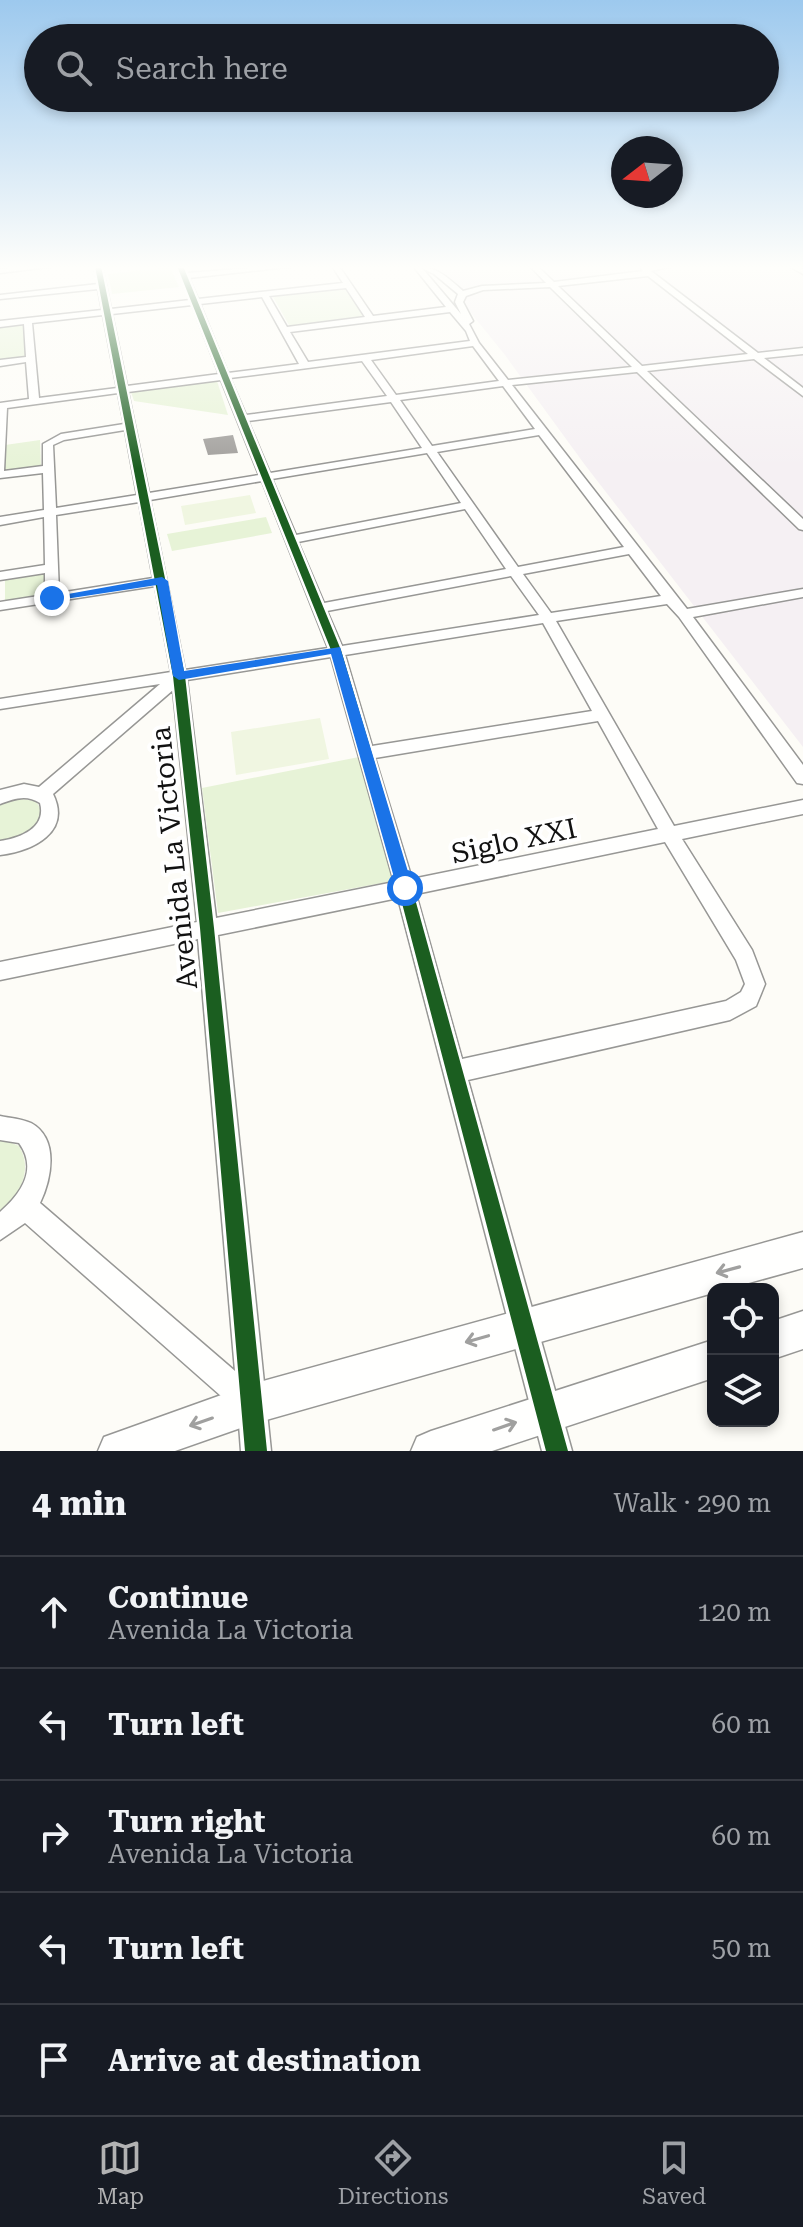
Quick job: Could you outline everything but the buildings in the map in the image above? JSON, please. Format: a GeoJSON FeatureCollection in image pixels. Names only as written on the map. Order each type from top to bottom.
{"type":"FeatureCollection","features":[{"type":"Feature","properties":{"kind":"street"},"geometry":{"type":"LineString","coordinates":[[29,334],[34,401]]}},
{"type":"Feature","properties":{"kind":"street","name":"Avenida La Victoria"},"geometry":{"type":"LineString","coordinates":[[112,334],[179,676],[207,928],[256,1451]]}},
{"type":"Feature","properties":{"kind":"street"},"geometry":{"type":"LineString","coordinates":[[207,334],[336,650],[405,888],[557,1451]]}},
{"type":"Feature","properties":{"kind":"street"},"geometry":{"type":"LineString","coordinates":[[287,334],[305,366]]}},
{"type":"Feature","properties":{"kind":"street"},"geometry":{"type":"LineString","coordinates":[[470,334],[684,614],[803,778]]}},
{"type":"Feature","properties":{"kind":"street"},"geometry":{"type":"LineString","coordinates":[[603,334],[803,526]]}},
{"type":"Feature","properties":{"kind":"street"},"geometry":{"type":"LineString","coordinates":[[728,334],[803,393]]}},
{"type":"Feature","properties":{"kind":"street"},"geometry":{"type":"LineString","coordinates":[[47,469],[0,472],[1,406],[365,358],[473,337]]}},
{"type":"Feature","properties":{"kind":"street"},"geometry":{"type":"LineString","coordinates":[[243,423],[639,369],[803,351]]}},
{"type":"Feature","properties":{"kind":"street"},"geometry":{"type":"LineString","coordinates":[[365,358],[547,617],[669,833],[745,956],[755,984],[749,999],[730,1010],[455,1072]]}},
{"type":"Feature","properties":{"kind":"street"},"geometry":{"type":"LineString","coordinates":[[0,363],[31,359]]}},
{"type":"Feature","properties":{"kind":"street"},"geometry":{"type":"LineString","coordinates":[[52,598],[48,444],[53,440],[131,426]]}},
{"type":"Feature","properties":{"kind":"street"},"geometry":{"type":"LineString","coordinates":[[0,521],[542,431]]}},
{"type":"Feature","properties":{"kind":"street"},"geometry":{"type":"LineString","coordinates":[[290,540],[468,505]]}},
{"type":"Feature","properties":{"kind":"street"},"geometry":{"type":"LineString","coordinates":[[319,608],[633,549]]}},
{"type":"Feature","properties":{"kind":"street"},"geometry":{"type":"LineString","coordinates":[[51,568],[1,576],[0,607],[162,581]]}},
{"type":"Feature","properties":{"kind":"street"},"geometry":{"type":"LineString","coordinates":[[684,614],[803,593]]}},
{"type":"Feature","properties":{"kind":"street"},"geometry":{"type":"LineString","coordinates":[[0,704],[670,599]]}},
{"type":"Feature","properties":{"kind":"street"},"geometry":{"type":"LineString","coordinates":[[42,794],[179,676]]}},
{"type":"Feature","properties":{"kind":"street"},"geometry":{"type":"LineString","coordinates":[[366,753],[602,715]]}},
{"type":"Feature","properties":{"kind":"street"},"geometry":{"type":"LineString","coordinates":[[0,797],[24,790],[42,794],[51,805],[46,826],[22,844],[0,848]]}},
{"type":"Feature","properties":{"kind":"street","name":"Siglo XXI"},"geometry":{"type":"LineString","coordinates":[[0,971],[803,807]]}},
{"type":"Feature","properties":{"kind":"street"},"geometry":{"type":"LineString","coordinates":[[0,1128],[26,1133],[39,1152],[38,1178],[24,1206],[0,1227]]}},
{"type":"Feature","properties":{"kind":"street"},"geometry":{"type":"LineString","coordinates":[[24,1206],[252,1404]]}},
{"type":"Feature","properties":{"kind":"street"},"geometry":{"type":"LineString","coordinates":[[118,1451],[252,1404],[803,1250]]}},
{"type":"Feature","properties":{"kind":"street"},"geometry":{"type":"LineString","coordinates":[[779,1338],[803,1330]]}},
{"type":"Feature","properties":{"kind":"street"},"geometry":{"type":"LineString","coordinates":[[431,1451],[707,1361]]}},
{"type":"Feature","properties":{"kind":"shaded area"},"geometry":{"type":"Polygon","coordinates":[[[488,334],[803,334],[803,747],[585,465],[488,334]]]}},
{"type":"Feature","properties":{"kind":"green space"},"geometry":{"type":"Polygon","coordinates":[[[0,334],[25,334],[27,357],[0,361],[0,334]]]}},
{"type":"Feature","properties":{"kind":"green space"},"geometry":{"type":"Polygon","coordinates":[[[217,381],[228,415],[134,401],[131,392],[217,381]]]}},
{"type":"Feature","properties":{"kind":"green space"},"geometry":{"type":"Polygon","coordinates":[[[40,440],[41,468],[4,473],[5,445],[40,440]]]}},
{"type":"Feature","properties":{"kind":"green space"},"geometry":{"type":"Polygon","coordinates":[[[250,495],[256,513],[185,525],[181,506],[250,495]]]}},
{"type":"Feature","properties":{"kind":"green space"},"geometry":{"type":"Polygon","coordinates":[[[266,517],[272,533],[172,551],[167,534],[266,517]]]}},
{"type":"Feature","properties":{"kind":"green space"},"geometry":{"type":"Polygon","coordinates":[[[47,570],[47,594],[5,602],[5,577],[47,570]]]}},
{"type":"Feature","properties":{"kind":"green space"},"geometry":{"type":"Polygon","coordinates":[[[320,718],[329,759],[236,775],[231,732],[320,718]]]}},
{"type":"Feature","properties":{"kind":"green space"},"geometry":{"type":"Polygon","coordinates":[[[359,757],[393,881],[218,913],[202,788],[359,757]]]}},
{"type":"Feature","properties":{"kind":"green space"},"geometry":{"type":"Polygon","coordinates":[[[13,798],[36,801],[42,812],[40,819],[26,833],[0,840],[0,803],[13,798]]]}},
{"type":"Feature","properties":{"kind":"green space"},"geometry":{"type":"Polygon","coordinates":[[[0,1138],[19,1146],[25,1172],[14,1197],[0,1210],[0,1138]]]}},
{"type":"Feature","properties":{"kind":"cycle path"},"geometry":{"type":"LineString","coordinates":[[111,334],[179,676],[207,928],[256,1451]]}},
{"type":"Feature","properties":{"kind":"cycle path"},"geometry":{"type":"LineString","coordinates":[[208,334],[336,650],[405,888],[557,1451]]}},
{"type":"Feature","properties":{"kind":"route"},"geometry":{"type":"LineString","coordinates":[[52,598],[162,581],[179,676],[336,650],[405,888]]}}]}
